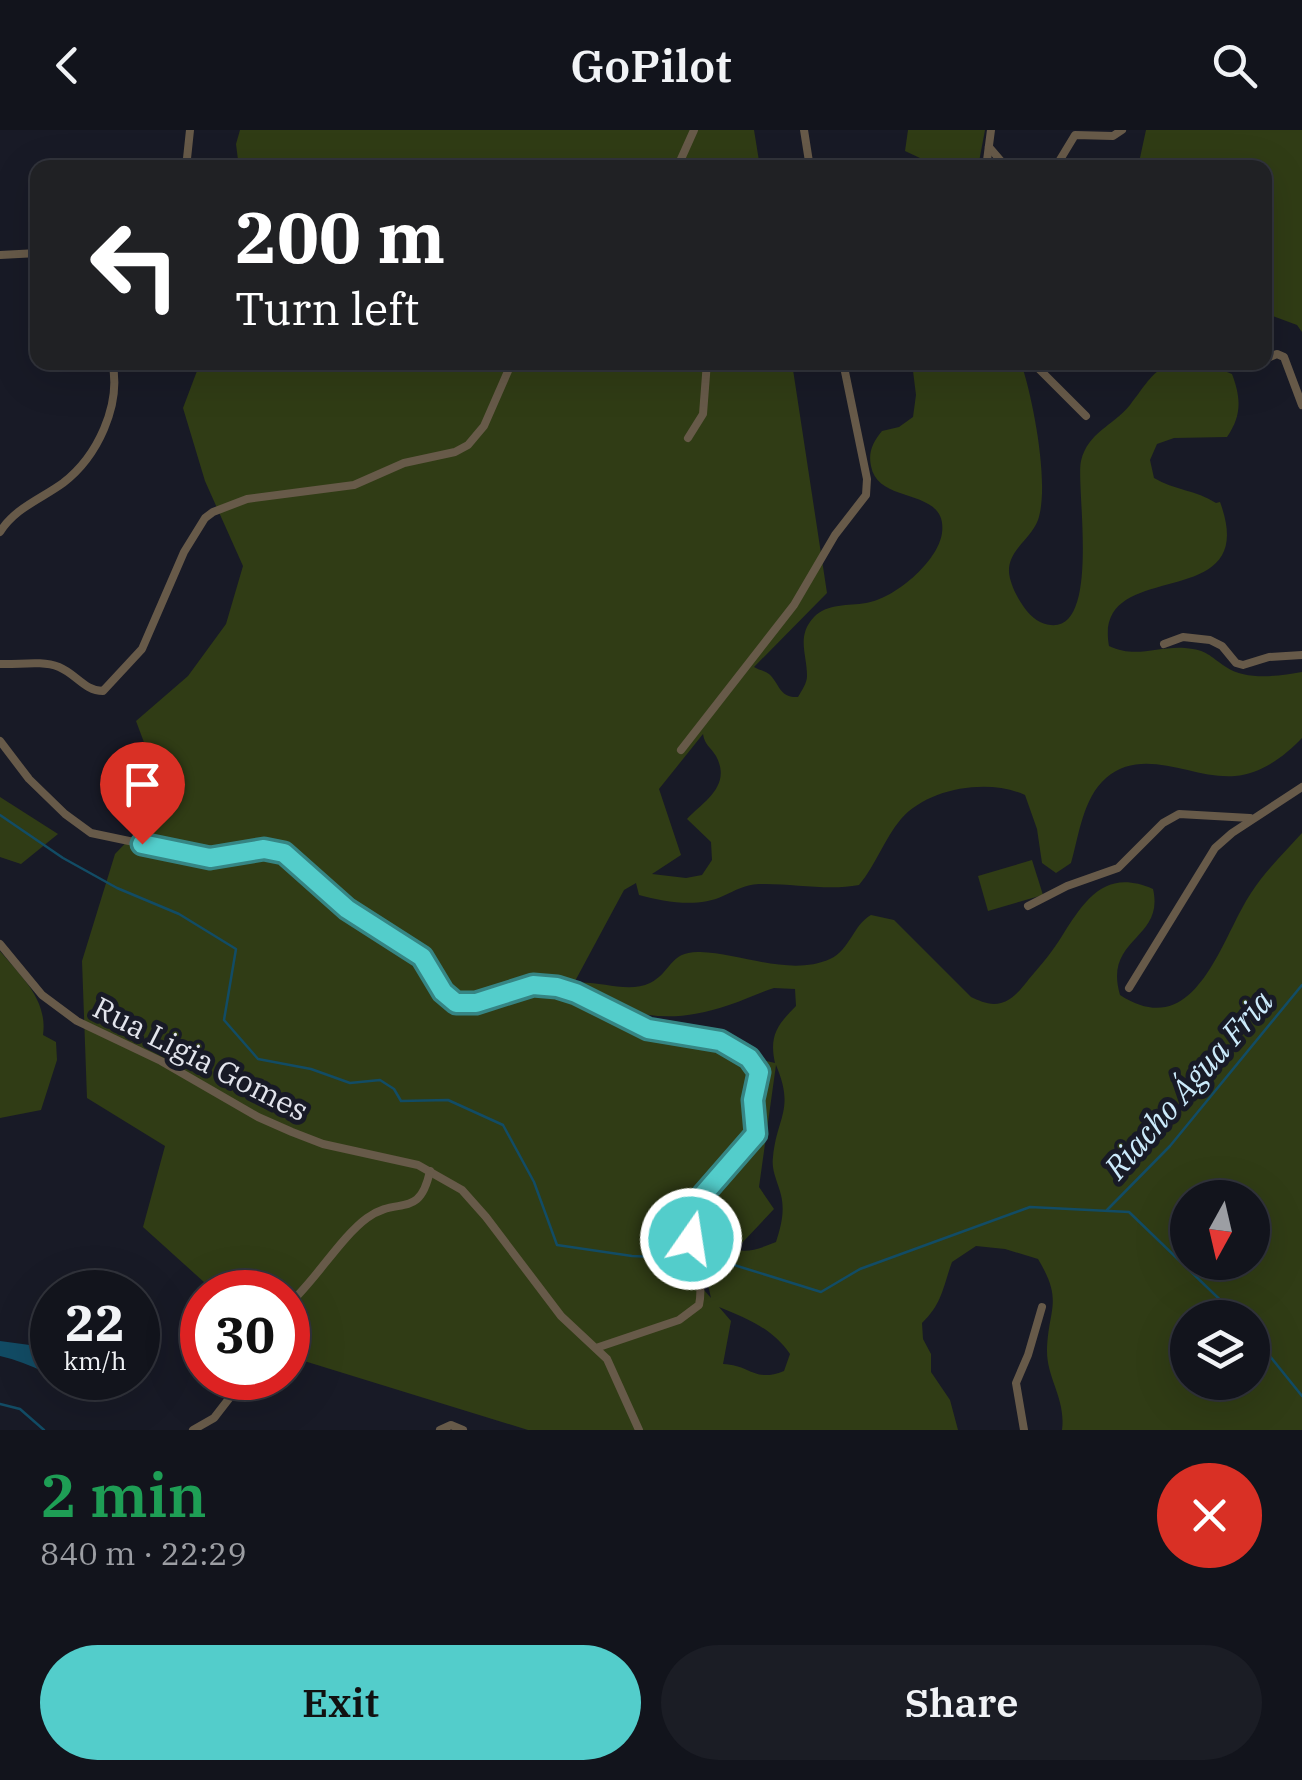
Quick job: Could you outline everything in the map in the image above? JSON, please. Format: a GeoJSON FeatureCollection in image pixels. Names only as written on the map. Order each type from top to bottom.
{"type":"FeatureCollection","features":[{"type":"Feature","properties":{"kind":"street"},"geometry":{"type":"LineString","coordinates":[[187,160],[190,130]]}},
{"type":"Feature","properties":{"kind":"street"},"geometry":{"type":"LineString","coordinates":[[681,160],[694,130]]}},
{"type":"Feature","properties":{"kind":"street"},"geometry":{"type":"LineString","coordinates":[[804,130],[809,160]]}},
{"type":"Feature","properties":{"kind":"street"},"geometry":{"type":"LineString","coordinates":[[987,160],[991,130]]}},
{"type":"Feature","properties":{"kind":"street"},"geometry":{"type":"LineString","coordinates":[[1060,160],[1075,134],[1113,136],[1122,130]]}},
{"type":"Feature","properties":{"kind":"street"},"geometry":{"type":"LineString","coordinates":[[989,147],[1000,160]]}},
{"type":"Feature","properties":{"kind":"street"},"geometry":{"type":"LineString","coordinates":[[0,255],[30,253]]}},
{"type":"Feature","properties":{"kind":"street"},"geometry":{"type":"LineString","coordinates":[[1272,356],[1284,357],[1302,404]]}},
{"type":"Feature","properties":{"kind":"street"},"geometry":{"type":"LineString","coordinates":[[0,532],[8,519],[64,482],[86,460],[112,404],[114,370]]}},
{"type":"Feature","properties":{"kind":"street"},"geometry":{"type":"LineString","coordinates":[[0,664],[62,668],[88,688],[103,691],[142,649],[184,552],[213,512],[264,496],[354,486],[404,463],[468,446],[484,426],[508,370]]}},
{"type":"Feature","properties":{"kind":"street"},"geometry":{"type":"LineString","coordinates":[[688,438],[703,414],[706,370]]}},
{"type":"Feature","properties":{"kind":"street"},"geometry":{"type":"LineString","coordinates":[[681,750],[794,605],[835,535],[866,495],[867,480],[845,370]]}},
{"type":"Feature","properties":{"kind":"street"},"geometry":{"type":"LineString","coordinates":[[1040,370],[1086,416]]}},
{"type":"Feature","properties":{"kind":"street"},"geometry":{"type":"LineString","coordinates":[[1164,644],[1183,637],[1210,640],[1243,665],[1269,657],[1302,655]]}},
{"type":"Feature","properties":{"kind":"street"},"geometry":{"type":"LineString","coordinates":[[0,741],[29,779],[90,832],[210,858],[264,849],[284,853],[347,909],[422,957],[443,992],[456,1003],[476,1003],[533,985],[557,987],[648,1029],[720,1041],[754,1062],[759,1072],[753,1100],[756,1134],[695,1202],[686,1218],[701,1283],[699,1305],[679,1320],[596,1348]]}},
{"type":"Feature","properties":{"kind":"street"},"geometry":{"type":"LineString","coordinates":[[1129,988],[1203,864],[1232,832],[1302,787]]}},
{"type":"Feature","properties":{"kind":"street"},"geometry":{"type":"LineString","coordinates":[[1028,906],[1067,886],[1118,868],[1163,823],[1179,814],[1253,818]]}},
{"type":"Feature","properties":{"kind":"street","name":"Rua Ligia Gomes"},"geometry":{"type":"LineString","coordinates":[[0,944],[50,1003],[258,1117],[323,1144],[399,1159],[462,1190],[561,1316],[607,1359],[639,1430]]}},
{"type":"Feature","properties":{"kind":"street"},"geometry":{"type":"LineString","coordinates":[[310,1285],[366,1218],[419,1200],[430,1171]]}},
{"type":"Feature","properties":{"kind":"street"},"geometry":{"type":"LineString","coordinates":[[1024,1430],[1016,1383],[1042,1307]]}},
{"type":"Feature","properties":{"kind":"street"},"geometry":{"type":"LineString","coordinates":[[193,1430],[214,1418],[228,1400]]}},
{"type":"Feature","properties":{"kind":"street"},"geometry":{"type":"LineString","coordinates":[[440,1430],[451,1426],[463,1430]]}},
{"type":"Feature","properties":{"kind":"green space"},"geometry":{"type":"Polygon","coordinates":[[[240,130],[754,130],[759,160],[238,160],[236,144],[240,130]]]}},
{"type":"Feature","properties":{"kind":"green space"},"geometry":{"type":"Polygon","coordinates":[[[908,130],[985,130],[979,160],[922,160],[905,151],[908,130]]]}},
{"type":"Feature","properties":{"kind":"green space"},"geometry":{"type":"Polygon","coordinates":[[[1146,130],[1302,130],[1302,332],[1297,325],[1272,316],[1272,160],[1140,160],[1146,130]]]}},
{"type":"Feature","properties":{"kind":"green space"},"geometry":{"type":"Polygon","coordinates":[[[197,370],[793,370],[827,593],[754,667],[769,674],[783,693],[792,697],[798,697],[807,679],[804,638],[814,617],[832,607],[877,600],[901,587],[924,567],[939,544],[941,518],[934,508],[886,487],[876,478],[870,461],[872,447],[882,431],[899,427],[913,417],[916,395],[913,370],[1023,370],[1038,442],[1041,505],[1038,520],[1012,557],[1009,572],[1015,593],[1029,613],[1040,622],[1060,624],[1073,612],[1080,590],[1080,476],[1084,451],[1160,370],[1222,370],[1232,374],[1238,414],[1227,437],[1174,438],[1157,444],[1150,460],[1154,478],[1220,502],[1227,538],[1218,560],[1199,574],[1125,601],[1111,618],[1109,646],[1128,652],[1193,649],[1234,671],[1253,676],[1302,672],[1302,738],[1272,763],[1245,775],[1219,776],[1153,764],[1121,769],[1098,786],[1083,818],[1071,863],[1056,873],[1042,863],[1037,829],[1025,795],[977,787],[942,793],[913,808],[895,827],[859,885],[753,885],[713,900],[692,903],[639,895],[636,883],[624,890],[574,983],[641,986],[657,978],[676,958],[700,952],[782,965],[815,964],[837,955],[871,915],[894,920],[971,997],[997,1004],[1020,990],[1088,900],[1109,885],[1122,882],[1153,889],[1154,906],[1151,919],[1120,961],[1120,995],[1146,1007],[1168,1006],[1187,997],[1202,980],[1251,893],[1302,833],[1302,1430],[1062,1430],[1061,1409],[1048,1361],[1053,1296],[1046,1274],[1038,1259],[1005,1249],[976,1246],[952,1262],[938,1302],[922,1323],[923,1339],[931,1354],[931,1372],[950,1400],[958,1430],[528,1430],[310,1363],[310,1270],[191,1270],[143,1227],[165,1146],[87,1098],[82,961],[115,854],[166,801],[136,721],[188,676],[226,624],[243,566],[205,481],[183,408],[197,370]],[[703,734],[659,789],[681,855],[652,874],[686,878],[702,875],[712,860],[711,842],[687,819],[714,792],[721,776],[716,756],[703,734]],[[774,988],[708,1011],[672,1016],[637,1013],[584,991],[631,1030],[775,1063],[774,1038],[779,1025],[796,1006],[795,989],[774,988]],[[776,1065],[759,1187],[774,1209],[742,1243],[717,1233],[729,1246],[743,1251],[776,1242],[781,1225],[783,1207],[773,1162],[784,1093],[776,1065]],[[699,1246],[690,1274],[711,1298],[699,1246]],[[719,1307],[731,1321],[723,1364],[766,1375],[784,1371],[790,1354],[783,1345],[767,1330],[719,1307]]]}},
{"type":"Feature","properties":{"kind":"green space"},"geometry":{"type":"Polygon","coordinates":[[[0,797],[58,834],[21,864],[0,857],[0,797]]]}},
{"type":"Feature","properties":{"kind":"green space"},"geometry":{"type":"Polygon","coordinates":[[[1032,860],[1043,895],[988,911],[978,876],[1032,860]]]}},
{"type":"Feature","properties":{"kind":"green space"},"geometry":{"type":"Polygon","coordinates":[[[0,951],[37,1000],[43,1035],[56,1042],[57,1060],[41,1110],[0,1118],[0,951]]]}},
{"type":"Feature","properties":{"kind":"water"},"geometry":{"type":"Polygon","coordinates":[[[0,1341],[30,1345],[30,1366],[0,1356],[0,1341]]]}},
{"type":"Feature","properties":{"kind":"waterway","name":"Riacho Água Fria"},"geometry":{"type":"LineString","coordinates":[[0,815],[63,858],[117,888],[179,914],[236,949],[224,1020],[258,1059],[311,1069],[350,1083],[380,1080],[394,1089],[401,1101],[448,1100],[503,1125],[534,1182],[557,1245],[678,1258]]}},
{"type":"Feature","properties":{"kind":"waterway","name":"Riacho Água Fria"},"geometry":{"type":"LineString","coordinates":[[1107,1210],[1170,1146],[1302,985]]}},
{"type":"Feature","properties":{"kind":"waterway","name":"Riacho Água Fria"},"geometry":{"type":"LineString","coordinates":[[718,1260],[821,1292],[860,1269],[1030,1207],[1129,1212],[1220,1300]]}},
{"type":"Feature","properties":{"kind":"waterway","name":"Riacho Água Fria"},"geometry":{"type":"LineString","coordinates":[[1270,1356],[1302,1396]]}},
{"type":"Feature","properties":{"kind":"waterway"},"geometry":{"type":"LineString","coordinates":[[0,1404],[20,1409],[44,1430]]}},
{"type":"Feature","properties":{"kind":"route"},"geometry":{"type":"LineString","coordinates":[[142,844],[210,858],[264,849],[284,853],[347,909],[422,957],[443,992],[456,1003],[476,1003],[533,985],[557,987],[576,993],[632,1024],[720,1041],[749,1058],[759,1072],[753,1100],[756,1134],[688,1212],[691,1239]]}}]}
